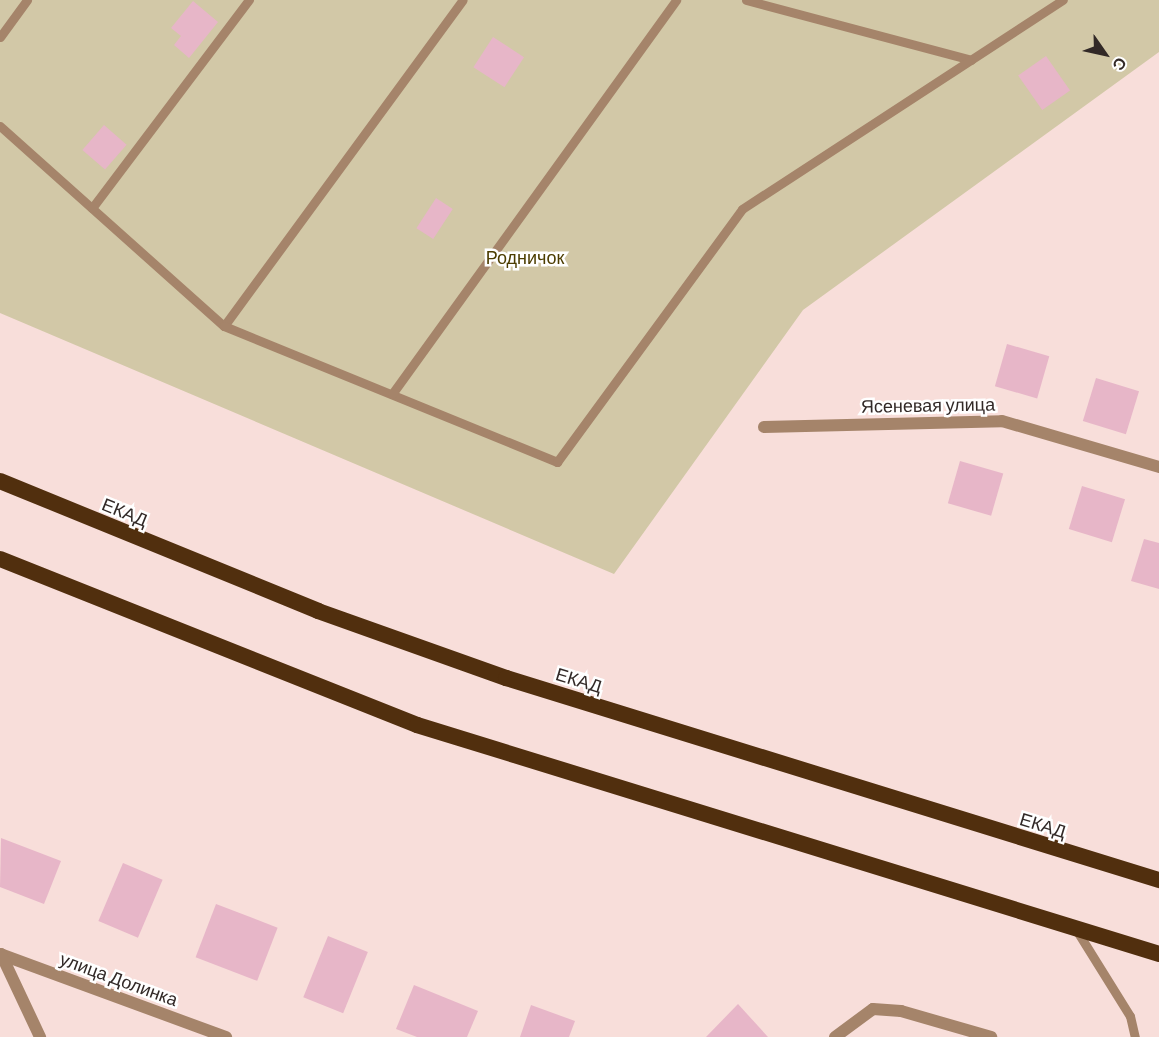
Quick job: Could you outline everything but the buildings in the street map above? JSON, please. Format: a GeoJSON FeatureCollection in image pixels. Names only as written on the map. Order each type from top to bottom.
{"type":"FeatureCollection","features":[{"type":"Feature","properties":{"kind":"highway","name":"ЕКАД"},"geometry":{"type":"LineString","coordinates":[[0,481],[318,611],[506,678],[1159,880]]}},
{"type":"Feature","properties":{"kind":"highway"},"geometry":{"type":"LineString","coordinates":[[0,559],[417,725],[1077,931],[1159,954]]}},
{"type":"Feature","properties":{"kind":"street","name":"Ясеневая улица"},"geometry":{"type":"LineString","coordinates":[[764,427],[1002,421],[1159,467]]}},
{"type":"Feature","properties":{"kind":"street"},"geometry":{"type":"LineString","coordinates":[[0,954],[40,1037]]}},
{"type":"Feature","properties":{"kind":"street","name":"улица Долинка"},"geometry":{"type":"LineString","coordinates":[[0,954],[226,1037]]}},
{"type":"Feature","properties":{"kind":"street"},"geometry":{"type":"LineString","coordinates":[[835,1037],[873,1008],[901,1011],[991,1037]]}},
{"type":"Feature","properties":{"kind":"lane"},"geometry":{"type":"LineString","coordinates":[[0,37],[27,0]]}},
{"type":"Feature","properties":{"kind":"lane"},"geometry":{"type":"LineString","coordinates":[[92,208],[249,0]]}},
{"type":"Feature","properties":{"kind":"lane"},"geometry":{"type":"LineString","coordinates":[[224,326],[463,0]]}},
{"type":"Feature","properties":{"kind":"lane"},"geometry":{"type":"LineString","coordinates":[[392,394],[676,0]]}},
{"type":"Feature","properties":{"kind":"lane"},"geometry":{"type":"LineString","coordinates":[[746,0],[971,60]]}},
{"type":"Feature","properties":{"kind":"lane"},"geometry":{"type":"LineString","coordinates":[[0,126],[224,326],[557,462],[742,209],[1064,0]]}},
{"type":"Feature","properties":{"kind":"lane"},"geometry":{"type":"LineString","coordinates":[[1077,931],[1130,1016],[1135,1037]]}},
{"type":"Feature","properties":{"kind":"green space","name":"Родничок"},"geometry":{"type":"Polygon","coordinates":[[[0,0],[1159,0],[1159,52],[803,310],[614,574],[0,313],[0,0]]]}}]}
